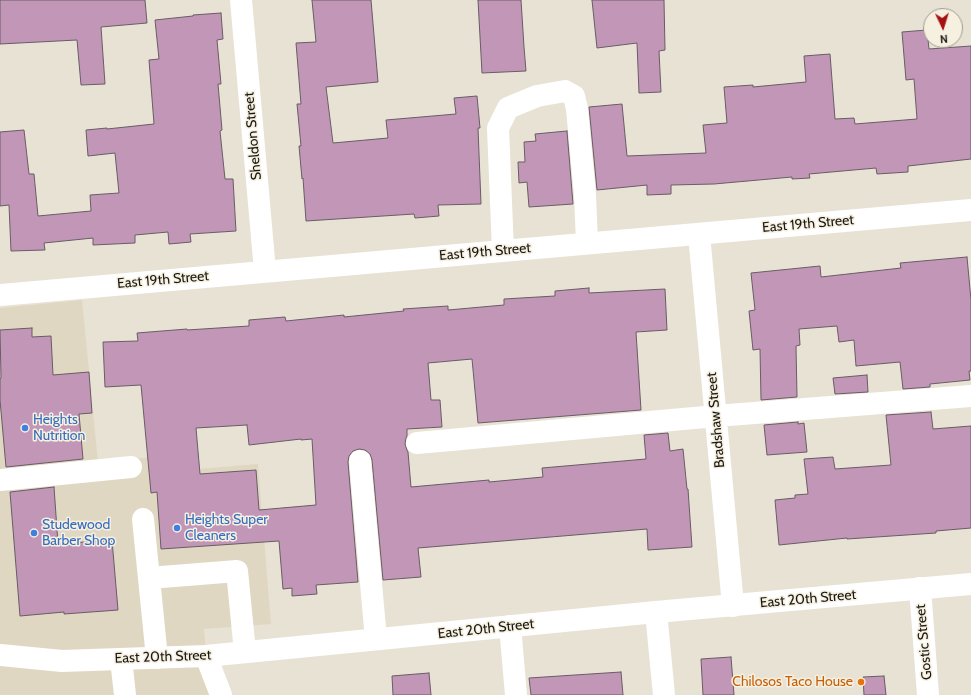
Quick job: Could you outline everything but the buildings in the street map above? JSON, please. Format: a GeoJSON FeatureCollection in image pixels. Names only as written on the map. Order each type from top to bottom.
{"type":"FeatureCollection","features":[{"type":"Feature","properties":{"kind":"street","name":"Sheldon Street"},"geometry":{"type":"LineString","coordinates":[[241,0],[265,272]]}},
{"type":"Feature","properties":{"kind":"street"},"geometry":{"type":"LineString","coordinates":[[503,251],[498,128],[508,108],[537,96],[565,91],[574,96],[577,108],[585,195],[587,244]]}},
{"type":"Feature","properties":{"kind":"street","name":"East 19th Street"},"geometry":{"type":"LineString","coordinates":[[0,295],[971,210]]}},
{"type":"Feature","properties":{"kind":"street","name":"Bradshaw Street"},"geometry":{"type":"LineString","coordinates":[[699,234],[733,606]]}},
{"type":"Feature","properties":{"kind":"street"},"geometry":{"type":"LineString","coordinates":[[417,443],[716,416],[971,396]]}},
{"type":"Feature","properties":{"kind":"street"},"geometry":{"type":"LineString","coordinates":[[360,460],[376,639]]}},
{"type":"Feature","properties":{"kind":"street"},"geometry":{"type":"LineString","coordinates":[[0,480],[131,467]]}},
{"type":"Feature","properties":{"kind":"street"},"geometry":{"type":"LineString","coordinates":[[143,519],[157,658]]}},
{"type":"Feature","properties":{"kind":"street"},"geometry":{"type":"LineString","coordinates":[[149,578],[237,571],[245,652]]}},
{"type":"Feature","properties":{"kind":"street","name":"East 20th Street"},"geometry":{"type":"LineString","coordinates":[[0,655],[62,660],[206,656],[656,612],[971,584]]}},
{"type":"Feature","properties":{"kind":"street","name":"Gostic Street"},"geometry":{"type":"LineString","coordinates":[[920,588],[928,695]]}},
{"type":"Feature","properties":{"kind":"street"},"geometry":{"type":"LineString","coordinates":[[656,612],[664,695]]}},
{"type":"Feature","properties":{"kind":"street"},"geometry":{"type":"LineString","coordinates":[[510,626],[516,695]]}},
{"type":"Feature","properties":{"kind":"street"},"geometry":{"type":"LineString","coordinates":[[206,656],[221,695]]}},
{"type":"Feature","properties":{"kind":"street"},"geometry":{"type":"LineString","coordinates":[[121,659],[125,695]]}},
{"type":"Feature","properties":{"kind":"shaded area"},"geometry":{"type":"Polygon","coordinates":[[[82,300],[98,462],[196,453],[198,469],[258,464],[271,624],[204,629],[209,690],[211,695],[0,695],[0,308],[82,300]]]}},
{"type":"Feature","properties":{"kind":"place","name":"Heights Nutrition"},"geometry":{"type":"Point","coordinates":[25,428]}},
{"type":"Feature","properties":{"kind":"place","name":"Heights Super Cleaners"},"geometry":{"type":"Point","coordinates":[177,528]}},
{"type":"Feature","properties":{"kind":"place","name":"Studewood Barber Shop"},"geometry":{"type":"Point","coordinates":[34,533]}},
{"type":"Feature","properties":{"kind":"place","name":"Chilosos Taco House"},"geometry":{"type":"Point","coordinates":[861,682]}}]}
